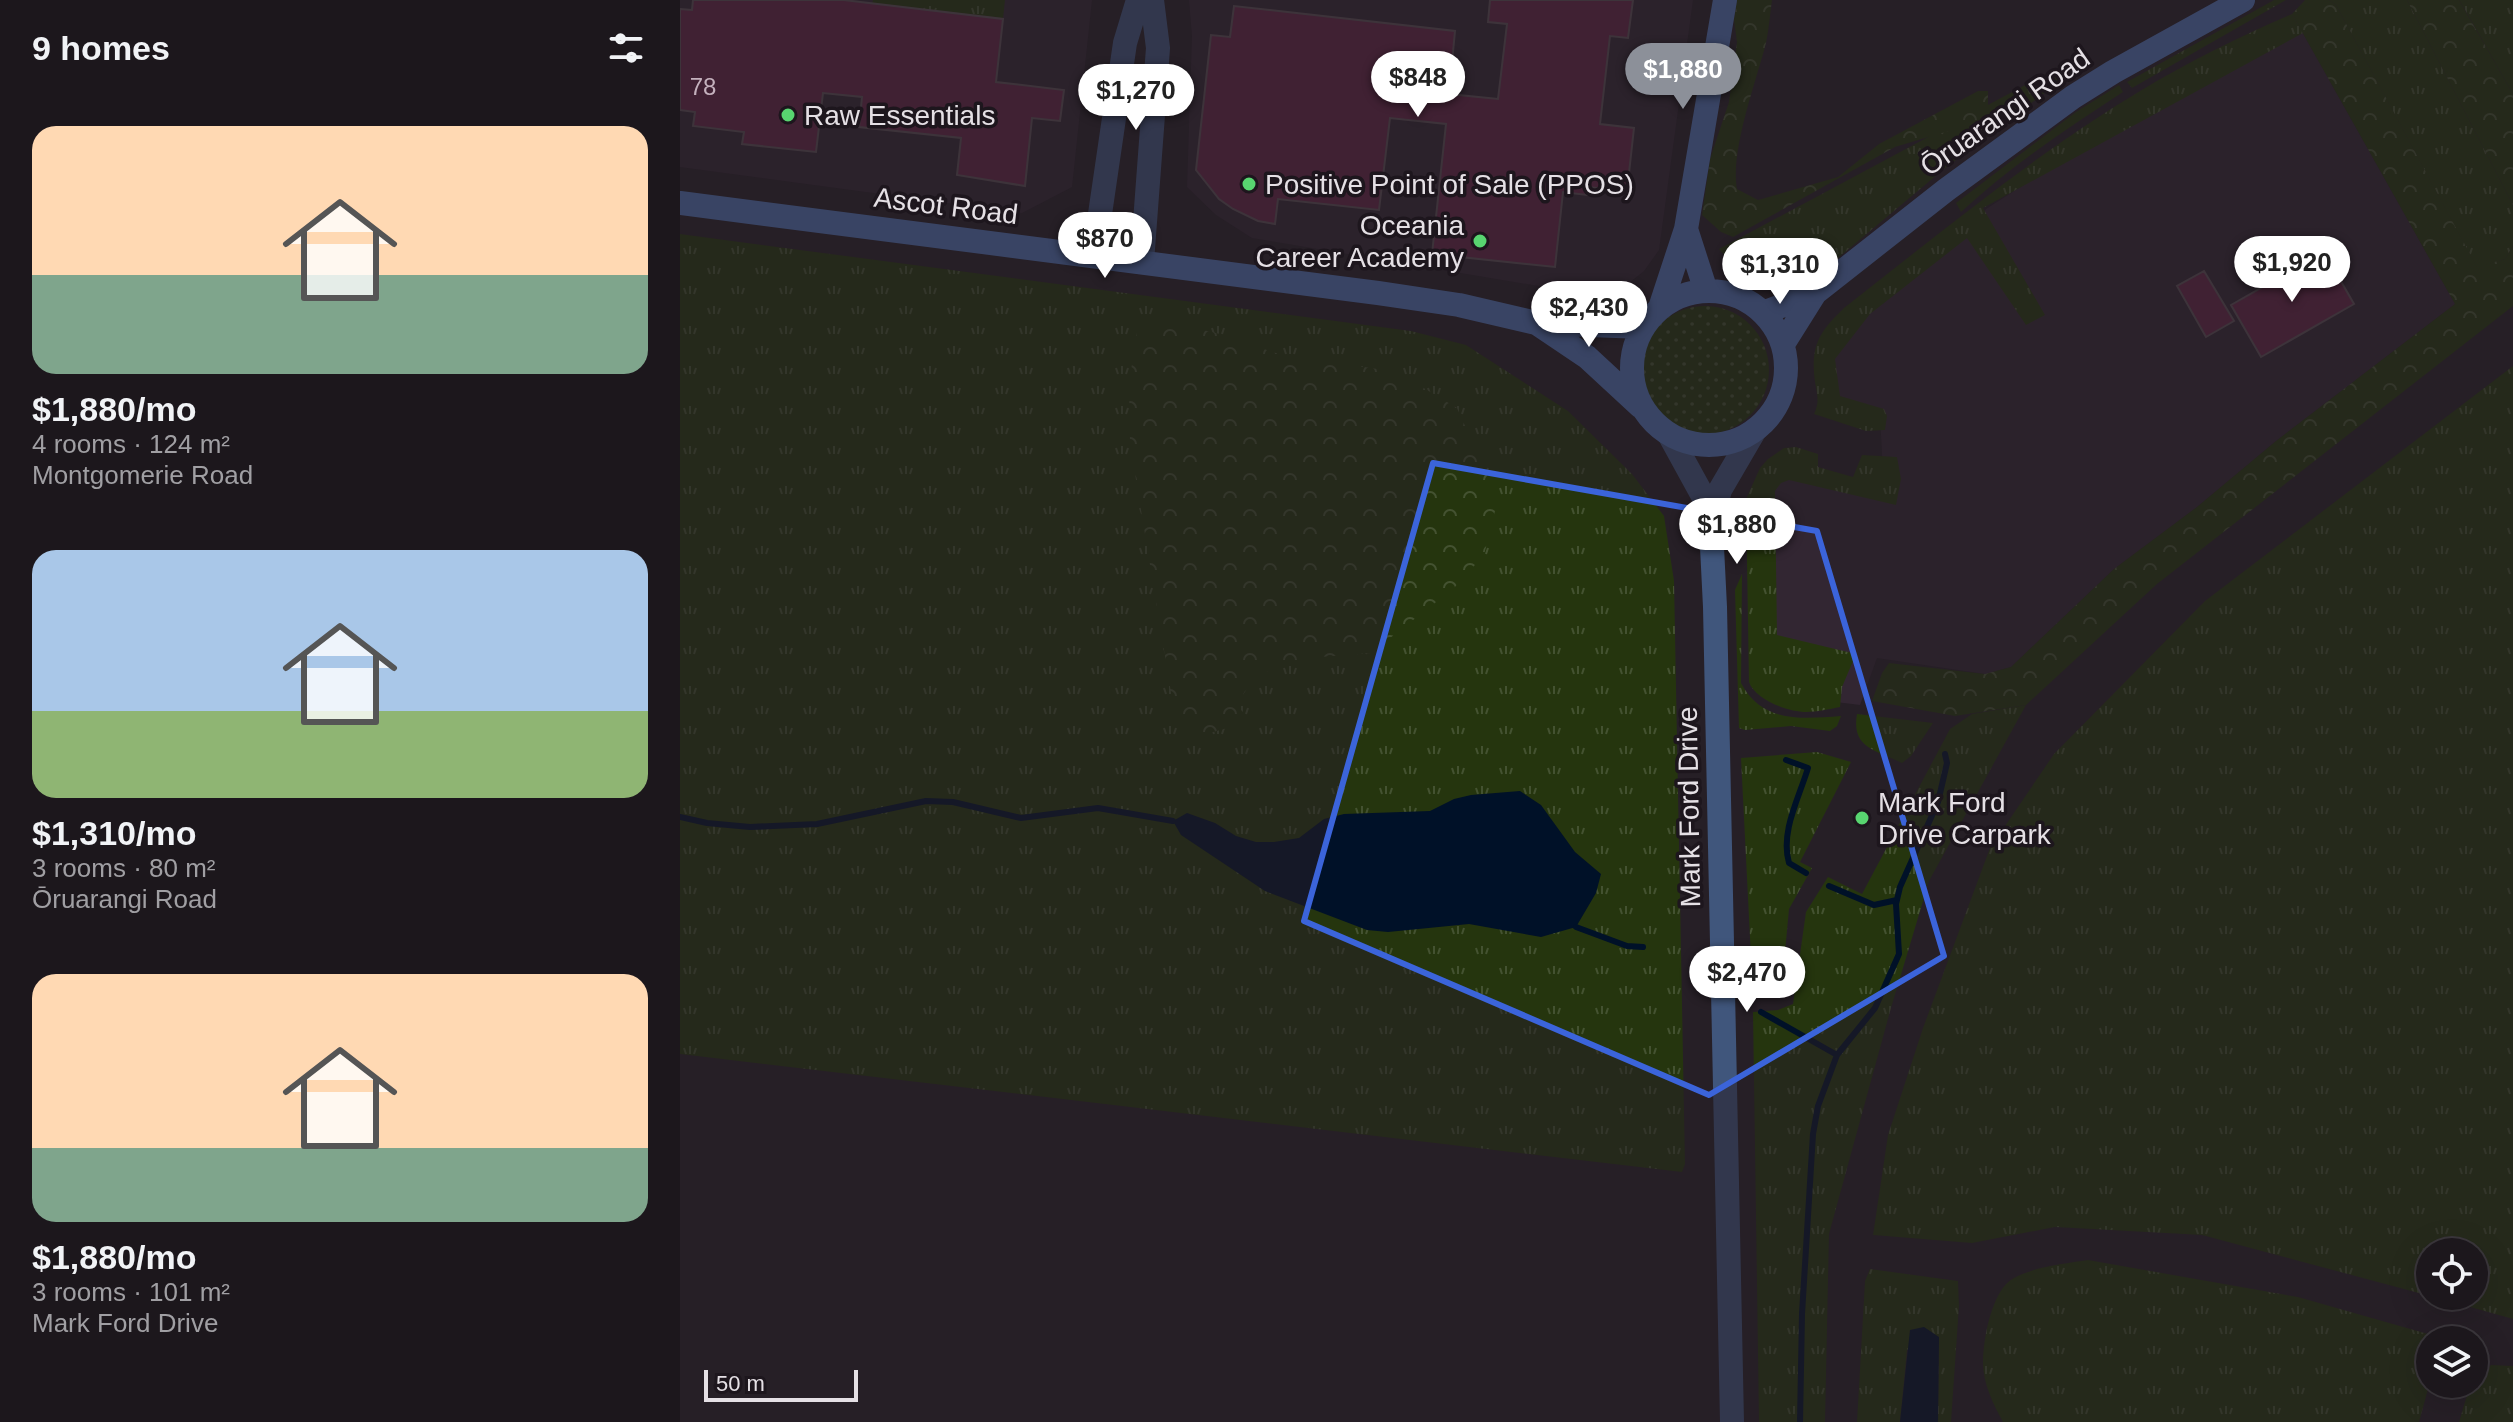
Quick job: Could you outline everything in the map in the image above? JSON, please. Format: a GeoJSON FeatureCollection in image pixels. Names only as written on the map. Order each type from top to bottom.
{"type":"FeatureCollection","features":[{"type":"Feature","properties":{"kind":"street"},"geometry":{"type":"LineString","coordinates":[[1094,255],[1125,43],[1138,0]]}},
{"type":"Feature","properties":{"kind":"street"},"geometry":{"type":"LineString","coordinates":[[1142,262],[1158,48],[1152,0]]}},
{"type":"Feature","properties":{"kind":"street"},"geometry":{"type":"LineString","coordinates":[[1660,308],[1686,229],[1725,0]]}},
{"type":"Feature","properties":{"kind":"street","name":"Ōruarangi Road"},"geometry":{"type":"LineString","coordinates":[[1763,313],[1815,293],[1969,172],[2073,97],[2243,0]]}},
{"type":"Feature","properties":{"kind":"street","name":"Ascot Road"},"geometry":{"type":"LineString","coordinates":[[680,203],[1459,305],[1536,323],[1643,327]]}},
{"type":"Feature","properties":{"kind":"street"},"geometry":{"type":"LineString","coordinates":[[1686,229],[1706,291]]}},
{"type":"Feature","properties":{"kind":"street"},"geometry":{"type":"LineString","coordinates":[[1706,291],[1727,293],[1763,313],[1775,327],[1783,344],[1786,379],[1773,412],[1755,430],[1736,441],[1714,446],[1691,444],[1670,436],[1654,423],[1642,407],[1632,381],[1632,353],[1643,327],[1660,308],[1682,295],[1706,291]]}},
{"type":"Feature","properties":{"kind":"street","name":"Ōruarangi Road"},"geometry":{"type":"LineString","coordinates":[[1783,344],[1815,293]]}},
{"type":"Feature","properties":{"kind":"street","name":"Ascot Road"},"geometry":{"type":"LineString","coordinates":[[1536,323],[1587,357],[1642,407]]}},
{"type":"Feature","properties":{"kind":"street","name":"Mark Ford Drive"},"geometry":{"type":"LineString","coordinates":[[1711,527],[1720,490],[1755,430]]}},
{"type":"Feature","properties":{"kind":"street","name":"Mark Ford Drive"},"geometry":{"type":"LineString","coordinates":[[1670,436],[1704,498],[1711,527],[1732,1422]]}},
{"type":"Feature","properties":{"kind":"highlighted area"},"geometry":{"type":"Polygon","coordinates":[[[1433,463],[1817,531],[1944,956],[1709,1095],[1304,921],[1433,463]]]}},
{"type":"Feature","properties":{"kind":"shaded area"},"geometry":{"type":"Polygon","coordinates":[[[680,0],[1092,0],[1072,187],[1022,213],[680,167],[680,0]]]}},
{"type":"Feature","properties":{"kind":"shaded area"},"geometry":{"type":"Polygon","coordinates":[[[1189,0],[1693,0],[1659,250],[1644,271],[1610,298],[1252,238],[1216,215],[1187,187],[1192,36],[1189,0]]]}},
{"type":"Feature","properties":{"kind":"shaded area"},"geometry":{"type":"Polygon","coordinates":[[[2292,14],[2455,304],[2114,569],[2011,667],[1985,674],[1877,658],[1860,705],[1787,696],[1769,634],[1762,499],[1777,471],[1884,491],[1880,416],[1831,406],[1825,357],[1861,313],[1967,237],[1986,209],[2292,14]]]}},
{"type":"Feature","properties":{"kind":"green space"},"geometry":{"type":"Polygon","coordinates":[[[873,0],[1005,0],[1003,19],[872,4],[873,0]]]}},
{"type":"Feature","properties":{"kind":"green space"},"geometry":{"type":"Polygon","coordinates":[[[1737,0],[1772,0],[1766,43],[1737,156],[1737,189],[1758,200],[1838,177],[1879,144],[1978,91],[1988,91],[1988,114],[1972,124],[1895,147],[1733,237],[1721,232],[1702,215],[1710,159],[1729,102],[1737,42],[1734,20],[1737,0]]]}},
{"type":"Feature","properties":{"kind":"green space"},"geometry":{"type":"Polygon","coordinates":[[[2274,0],[2286,0],[2132,88],[2127,82],[2274,0]]]}},
{"type":"Feature","properties":{"kind":"green space"},"geometry":{"type":"Polygon","coordinates":[[[2305,0],[2329,0],[2336,5],[2477,267],[2505,259],[2513,246],[2513,306],[2157,584],[2026,705],[1955,716],[1872,701],[1889,663],[1985,674],[2011,667],[2114,569],[2455,304],[2292,14],[2305,0]]]}},
{"type":"Feature","properties":{"kind":"green space"},"geometry":{"type":"Polygon","coordinates":[[[2329,0],[2407,0],[2513,205],[2513,246],[2505,259],[2477,268],[2336,5],[2329,0]]]}},
{"type":"Feature","properties":{"kind":"green space"},"geometry":{"type":"Polygon","coordinates":[[[2407,0],[2459,0],[2513,94],[2513,205],[2407,0]]]}},
{"type":"Feature","properties":{"kind":"green space"},"geometry":{"type":"Polygon","coordinates":[[[2459,0],[2513,0],[2513,94],[2464,8],[2459,0]]]}},
{"type":"Feature","properties":{"kind":"green space"},"geometry":{"type":"Polygon","coordinates":[[[2292,14],[2303,33],[1983,208],[2045,315],[2026,325],[1967,238],[1870,314],[1835,359],[1840,396],[1884,409],[1887,416],[1885,430],[1866,431],[1814,414],[1817,402],[1815,349],[1823,332],[1844,308],[1989,195],[2101,115],[2195,60],[2292,14]]]}},
{"type":"Feature","properties":{"kind":"green space"},"geometry":{"type":"Polygon","coordinates":[[[2087,52],[2046,92],[1944,169],[1832,263],[1766,276],[1740,273],[1719,249],[2087,52]]]}},
{"type":"Feature","properties":{"kind":"green space"},"geometry":{"type":"Polygon","coordinates":[[[2119,85],[2123,92],[2039,149],[1961,212],[1956,203],[2076,112],[2119,85]]]}},
{"type":"Feature","properties":{"kind":"green space"},"geometry":{"type":"Polygon","coordinates":[[[680,234],[1411,331],[1466,345],[1568,411],[1632,474],[1664,516],[1674,581],[1685,1164],[1682,1172],[680,1054],[680,234]]]}},
{"type":"Feature","properties":{"kind":"green space"},"geometry":{"type":"Polygon","coordinates":[[[1705,306],[1729,311],[1750,325],[1764,346],[1769,370],[1764,394],[1750,415],[1729,429],[1705,434],[1681,429],[1660,415],[1646,394],[1641,370],[1646,346],[1660,325],[1681,311],[1705,306]]]}},
{"type":"Feature","properties":{"kind":"green space"},"geometry":{"type":"Polygon","coordinates":[[[1156,319],[1220,334],[1279,354],[1397,372],[1457,408],[1498,499],[1484,555],[1454,588],[1371,653],[1321,657],[1257,674],[1236,705],[1246,715],[1238,725],[1206,734],[1175,717],[1130,443],[1129,383],[1137,332],[1156,319]]]}},
{"type":"Feature","properties":{"kind":"green space"},"geometry":{"type":"Polygon","coordinates":[[[2513,366],[2513,1319],[2481,1310],[2488,1310],[2488,1238],[2416,1238],[2416,1292],[2202,1235],[2055,1227],[1972,1243],[1873,1235],[1888,1135],[1923,1028],[1990,848],[2054,754],[2205,601],[2513,366]]]}},
{"type":"Feature","properties":{"kind":"green space"},"geometry":{"type":"Polygon","coordinates":[[[1796,447],[1818,454],[1818,467],[1853,477],[1862,455],[1897,457],[1901,479],[1896,505],[1789,480],[1781,483],[1775,491],[1777,635],[1856,654],[1842,687],[1840,707],[1810,712],[1773,704],[1758,694],[1749,682],[1746,499],[1760,468],[1768,459],[1784,448],[1796,447]]]}},
{"type":"Feature","properties":{"kind":"green space"},"geometry":{"type":"Polygon","coordinates":[[[1742,574],[1741,683],[1750,696],[1771,712],[1811,718],[1841,716],[1837,726],[1830,731],[1791,726],[1739,728],[1735,590],[1742,574]]]}},
{"type":"Feature","properties":{"kind":"green space"},"geometry":{"type":"Polygon","coordinates":[[[2026,705],[1929,881],[1891,1008],[1829,1234],[1825,1422],[1759,1422],[1753,1012],[1778,1010],[1793,1004],[1806,912],[1828,877],[1862,894],[1950,729],[1972,714],[2026,705]]]}},
{"type":"Feature","properties":{"kind":"green space"},"geometry":{"type":"Polygon","coordinates":[[[1857,714],[1933,723],[1911,756],[1902,763],[1875,751],[1862,741],[1856,725],[1857,714]]]}},
{"type":"Feature","properties":{"kind":"green space"},"geometry":{"type":"Polygon","coordinates":[[[1817,752],[1851,762],[1800,862],[1812,868],[1789,909],[1781,995],[1753,997],[1741,758],[1817,752]]]}},
{"type":"Feature","properties":{"kind":"green space"},"geometry":{"type":"Polygon","coordinates":[[[2088,1260],[2298,1297],[2416,1331],[2416,1398],[2426,1398],[2419,1422],[2003,1422],[1992,1401],[1983,1371],[1987,1328],[1995,1303],[2006,1284],[2023,1274],[2088,1260]]]}},
{"type":"Feature","properties":{"kind":"green space"},"geometry":{"type":"Polygon","coordinates":[[[1870,1269],[1958,1281],[1951,1422],[1938,1422],[1939,1338],[1907,1350],[1900,1422],[1857,1422],[1865,1281],[1870,1269]]]}},
{"type":"Feature","properties":{"kind":"green space"},"geometry":{"type":"Polygon","coordinates":[[[2491,1365],[2513,1366],[2513,1422],[2459,1422],[2466,1398],[2488,1398],[2488,1369],[2491,1365]]]}},
{"type":"Feature","properties":{"kind":"water"},"geometry":{"type":"Polygon","coordinates":[[[1520,791],[1541,805],[1575,852],[1601,874],[1596,893],[1576,927],[1541,937],[1469,924],[1388,932],[1367,930],[1265,891],[1181,835],[1173,821],[1187,813],[1215,823],[1236,836],[1256,842],[1274,842],[1299,838],[1324,819],[1344,814],[1430,811],[1454,799],[1471,795],[1520,791]]]}},
{"type":"Feature","properties":{"kind":"water"},"geometry":{"type":"Polygon","coordinates":[[[1924,1327],[1939,1337],[1938,1422],[1900,1422],[1910,1330],[1924,1327]]]}},
{"type":"Feature","properties":{"kind":"building"},"geometry":{"type":"Polygon","coordinates":[[[693,0],[844,0],[1003,19],[996,82],[1064,90],[1060,121],[1032,118],[1025,186],[957,175],[961,138],[859,127],[862,97],[823,93],[816,152],[742,144],[744,132],[693,126],[695,112],[680,110],[680,9],[692,10],[693,0]]]}},
{"type":"Feature","properties":{"kind":"building"},"geometry":{"type":"Polygon","coordinates":[[[1490,0],[1633,0],[1628,38],[1610,36],[1600,124],[1634,128],[1627,191],[1588,187],[1587,195],[1563,192],[1555,267],[1432,254],[1446,124],[1390,118],[1379,210],[1278,199],[1275,224],[1258,221],[1219,199],[1196,170],[1211,35],[1230,37],[1234,6],[1455,31],[1449,94],[1498,99],[1507,24],[1488,22],[1490,0]]]}},
{"type":"Feature","properties":{"kind":"building"},"geometry":{"type":"Polygon","coordinates":[[[2324,252],[2354,304],[2261,357],[2231,305],[2324,252]]]}},
{"type":"Feature","properties":{"kind":"building"},"geometry":{"type":"Polygon","coordinates":[[[2204,271],[2234,321],[2206,337],[2177,286],[2204,271]]]}},
{"type":"Feature","properties":{"kind":"waterway"},"geometry":{"type":"LineString","coordinates":[[1800,1422],[1802,1314],[1813,1134],[1818,1106],[1837,1055],[1875,1008],[1899,954],[1896,904],[1900,887],[1938,802],[1947,763],[1945,754]]}},
{"type":"Feature","properties":{"kind":"waterway"},"geometry":{"type":"LineString","coordinates":[[1786,760],[1808,768],[1787,839],[1789,863],[1806,873]]}},
{"type":"Feature","properties":{"kind":"waterway"},"geometry":{"type":"LineString","coordinates":[[680,817],[750,827],[817,824],[926,801],[953,802],[1021,818],[1098,808],[1173,821]]}},
{"type":"Feature","properties":{"kind":"waterway"},"geometry":{"type":"LineString","coordinates":[[1829,886],[1874,905],[1897,900]]}},
{"type":"Feature","properties":{"kind":"waterway"},"geometry":{"type":"LineString","coordinates":[[1576,927],[1627,946],[1643,947]]}},
{"type":"Feature","properties":{"kind":"waterway"},"geometry":{"type":"LineString","coordinates":[[1761,1012],[1837,1055]]}},
{"type":"Feature","properties":{"kind":"place","name":"Raw Essentials"},"geometry":{"type":"Point","coordinates":[788,115]}},
{"type":"Feature","properties":{"kind":"place","name":"Positive Point of Sale (PPOS)"},"geometry":{"type":"Point","coordinates":[1249,184]}},
{"type":"Feature","properties":{"kind":"place","name":"Oceania Career Academy"},"geometry":{"type":"Point","coordinates":[1480,241]}},
{"type":"Feature","properties":{"kind":"place","name":"Mark Ford Drive Carpark"},"geometry":{"type":"Point","coordinates":[1862,818]}}]}
